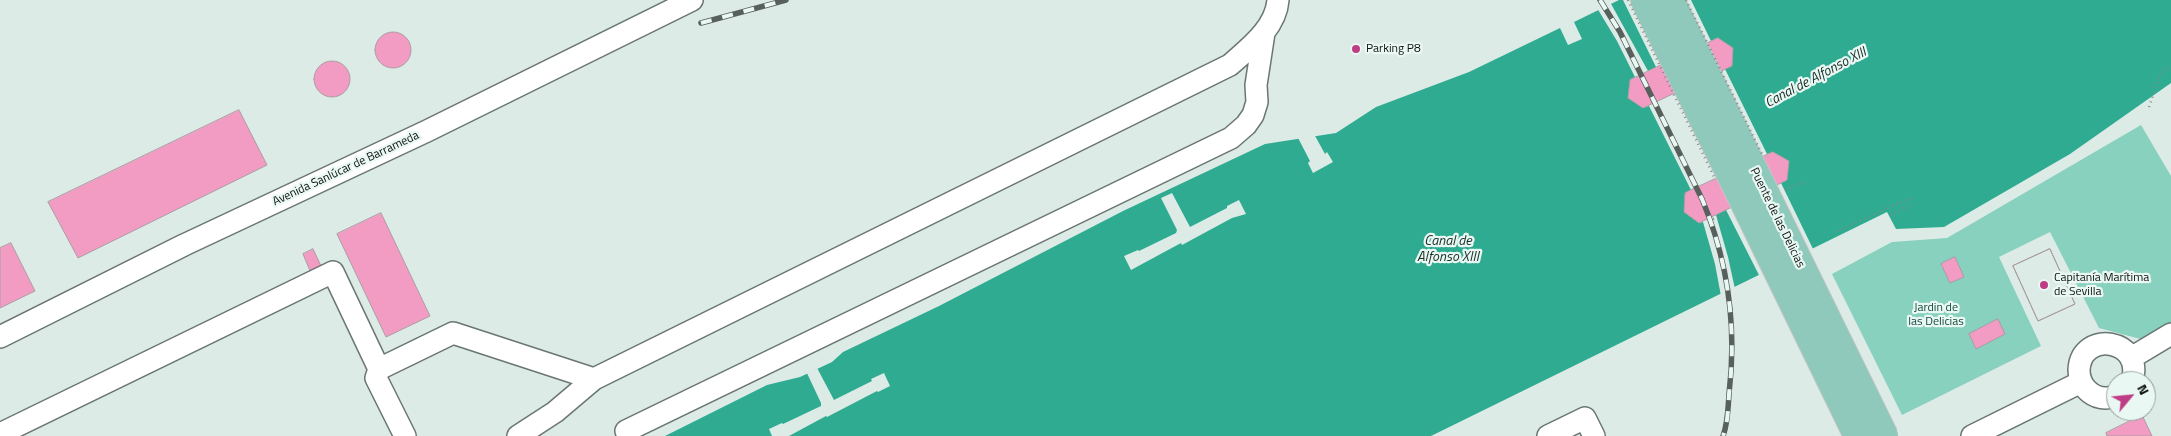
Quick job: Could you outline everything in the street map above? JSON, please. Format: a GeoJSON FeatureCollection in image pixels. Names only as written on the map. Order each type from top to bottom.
{"type":"FeatureCollection","features":[{"type":"Feature","properties":{"kind":"main road","name":"Puente de las Delicias"},"geometry":{"type":"LineString","coordinates":[[1645,0],[1858,436]]}},
{"type":"Feature","properties":{"kind":"main road","name":"Puente de las Delicias"},"geometry":{"type":"LineString","coordinates":[[1670,0],[1884,436]]}},
{"type":"Feature","properties":{"kind":"street","name":"Avenida Sanlúcar de Barrameda"},"geometry":{"type":"LineString","coordinates":[[0,337],[184,245],[427,131],[692,0]]}},
{"type":"Feature","properties":{"kind":"street"},"geometry":{"type":"LineString","coordinates":[[518,436],[555,412],[594,379],[1230,65],[1264,33],[1277,8],[1278,0]]}},
{"type":"Feature","properties":{"kind":"street"},"geometry":{"type":"LineString","coordinates":[[626,431],[1159,182],[1231,138],[1246,125],[1253,115],[1257,102],[1256,84],[1264,33]]}},
{"type":"Feature","properties":{"kind":"street"},"geometry":{"type":"LineString","coordinates":[[0,434],[333,272],[379,369],[376,378],[404,436]]}},
{"type":"Feature","properties":{"kind":"street"},"geometry":{"type":"LineString","coordinates":[[379,369],[453,333],[594,379]]}},
{"type":"Feature","properties":{"kind":"street"},"geometry":{"type":"LineString","coordinates":[[2131,358],[2171,334]]}},
{"type":"Feature","properties":{"kind":"street"},"geometry":{"type":"LineString","coordinates":[[2106,397],[2093,395],[2081,382],[2079,374],[2082,357],[2094,346],[2111,343],[2126,351],[2134,366],[2133,371]]}},
{"type":"Feature","properties":{"kind":"street"},"geometry":{"type":"LineString","coordinates":[[1972,436],[2081,382]]}},
{"type":"Feature","properties":{"kind":"street"},"geometry":{"type":"LineString","coordinates":[[1548,436],[1585,418],[1594,436]]}},
{"type":"Feature","properties":{"kind":"path"},"geometry":{"type":"LineString","coordinates":[[2149,106],[2161,72],[2171,67]]}},
{"type":"Feature","properties":{"kind":"path"},"geometry":{"type":"LineString","coordinates":[[1837,231],[1911,198]]}},
{"type":"Feature","properties":{"kind":"path"},"geometry":{"type":"LineString","coordinates":[[1890,215],[1914,204]]}},
{"type":"Feature","properties":{"kind":"green space","name":"Jardin de las Delicias"},"geometry":{"type":"Polygon","coordinates":[[[2141,125],[2171,176],[2171,327],[2148,341],[2099,328],[2050,232],[1999,257],[2041,346],[1902,415],[1832,274],[1892,242],[1947,238],[2141,125]]]}},
{"type":"Feature","properties":{"kind":"water","name":"Canal de Alfonso XIII"},"geometry":{"type":"Polygon","coordinates":[[[1619,0],[2171,0],[2171,83],[2070,154],[1944,227],[1896,229],[1887,212],[1431,436],[665,436],[767,385],[800,377],[832,362],[843,352],[939,306],[1123,211],[1265,144],[1336,133],[1376,107],[1469,72],[1560,28],[1568,45],[1582,39],[1574,22],[1619,0]]]}},
{"type":"Feature","properties":{"kind":"pier"},"geometry":{"type":"Polygon","coordinates":[[[1623,0],[1691,0],[1711,41],[1718,38],[1733,48],[1732,66],[1725,69],[1767,154],[1773,152],[1789,161],[1787,180],[1781,183],[1814,251],[1760,277],[1726,210],[1716,215],[1735,289],[1721,296],[1715,264],[1703,222],[1699,223],[1684,212],[1685,193],[1691,190],[1649,106],[1643,108],[1628,98],[1630,80],[1635,77],[1617,41],[1597,8],[1610,2],[1648,71],[1656,67],[1623,0]]]}},
{"type":"Feature","properties":{"kind":"pier"},"geometry":{"type":"Polygon","coordinates":[[[1314,134],[1325,154],[1327,152],[1333,162],[1313,173],[1308,163],[1310,161],[1297,136],[1314,134]]]}},
{"type":"Feature","properties":{"kind":"pier"},"geometry":{"type":"Polygon","coordinates":[[[1172,193],[1190,227],[1239,200],[1246,214],[1232,218],[1131,270],[1124,256],[1176,233],[1177,230],[1161,198],[1172,193]]]}},
{"type":"Feature","properties":{"kind":"pier"},"geometry":{"type":"Polygon","coordinates":[[[816,366],[834,400],[884,373],[890,386],[826,416],[789,436],[772,436],[769,429],[821,406],[806,371],[816,366]]]}},
{"type":"Feature","properties":{"kind":"building"},"geometry":{"type":"Polygon","coordinates":[[[393,32],[405,38],[411,50],[405,62],[393,68],[381,62],[375,50],[381,38],[393,32]]]}},
{"type":"Feature","properties":{"kind":"building"},"geometry":{"type":"Polygon","coordinates":[[[1718,38],[1733,48],[1732,66],[1643,108],[1628,98],[1630,80],[1718,38]]]}},
{"type":"Feature","properties":{"kind":"building"},"geometry":{"type":"Polygon","coordinates":[[[332,61],[344,67],[350,79],[344,91],[332,97],[320,91],[314,79],[320,67],[332,61]]]}},
{"type":"Feature","properties":{"kind":"building"},"geometry":{"type":"Polygon","coordinates":[[[239,110],[267,165],[78,258],[48,202],[239,110]]]}},
{"type":"Feature","properties":{"kind":"building"},"geometry":{"type":"Polygon","coordinates":[[[1773,152],[1789,161],[1787,180],[1699,223],[1684,212],[1685,193],[1773,152]]]}},
{"type":"Feature","properties":{"kind":"building"},"geometry":{"type":"Polygon","coordinates":[[[381,213],[430,316],[386,337],[337,234],[381,213]]]}},
{"type":"Feature","properties":{"kind":"building"},"geometry":{"type":"Polygon","coordinates":[[[11,243],[35,291],[0,308],[0,248],[11,243]]]}},
{"type":"Feature","properties":{"kind":"building"},"geometry":{"type":"Polygon","coordinates":[[[313,249],[322,268],[311,273],[303,254],[313,249]]]}},
{"type":"Feature","properties":{"kind":"building","name":"Capitanía Marítima de Sevilla"},"geometry":{"type":"Polygon","coordinates":[[[2050,249],[2075,304],[2038,321],[2013,266],[2050,249]]]}},
{"type":"Feature","properties":{"kind":"building","name":"Capitanía Marítima de Sevilla"},"geometry":{"type":"Polygon","coordinates":[[[2050,249],[2075,304],[2038,321],[2013,266],[2050,249]]]}},
{"type":"Feature","properties":{"kind":"building"},"geometry":{"type":"Polygon","coordinates":[[[1955,257],[1964,277],[1950,283],[1941,264],[1955,257]]]}},
{"type":"Feature","properties":{"kind":"building"},"geometry":{"type":"Polygon","coordinates":[[[1998,319],[2005,334],[1976,349],[1969,334],[1998,319]]]}},
{"type":"Feature","properties":{"kind":"building"},"geometry":{"type":"Polygon","coordinates":[[[2130,421],[2145,421],[2152,436],[2107,436],[2106,433],[2130,421]]]}},
{"type":"Feature","properties":{"kind":"railway"},"geometry":{"type":"LineString","coordinates":[[701,23],[786,0]]}},
{"type":"Feature","properties":{"kind":"railway"},"geometry":{"type":"LineString","coordinates":[[1600,0],[1620,32],[1702,199],[1718,246],[1728,295],[1732,344],[1728,415],[1723,436]]}},
{"type":"Feature","properties":{"kind":"place","name":"Parking P8"},"geometry":{"type":"Point","coordinates":[1356,49]}},
{"type":"Feature","properties":{"kind":"place","name":"Capitanía Marítima de Sevilla"},"geometry":{"type":"Point","coordinates":[2044,285]}}]}
